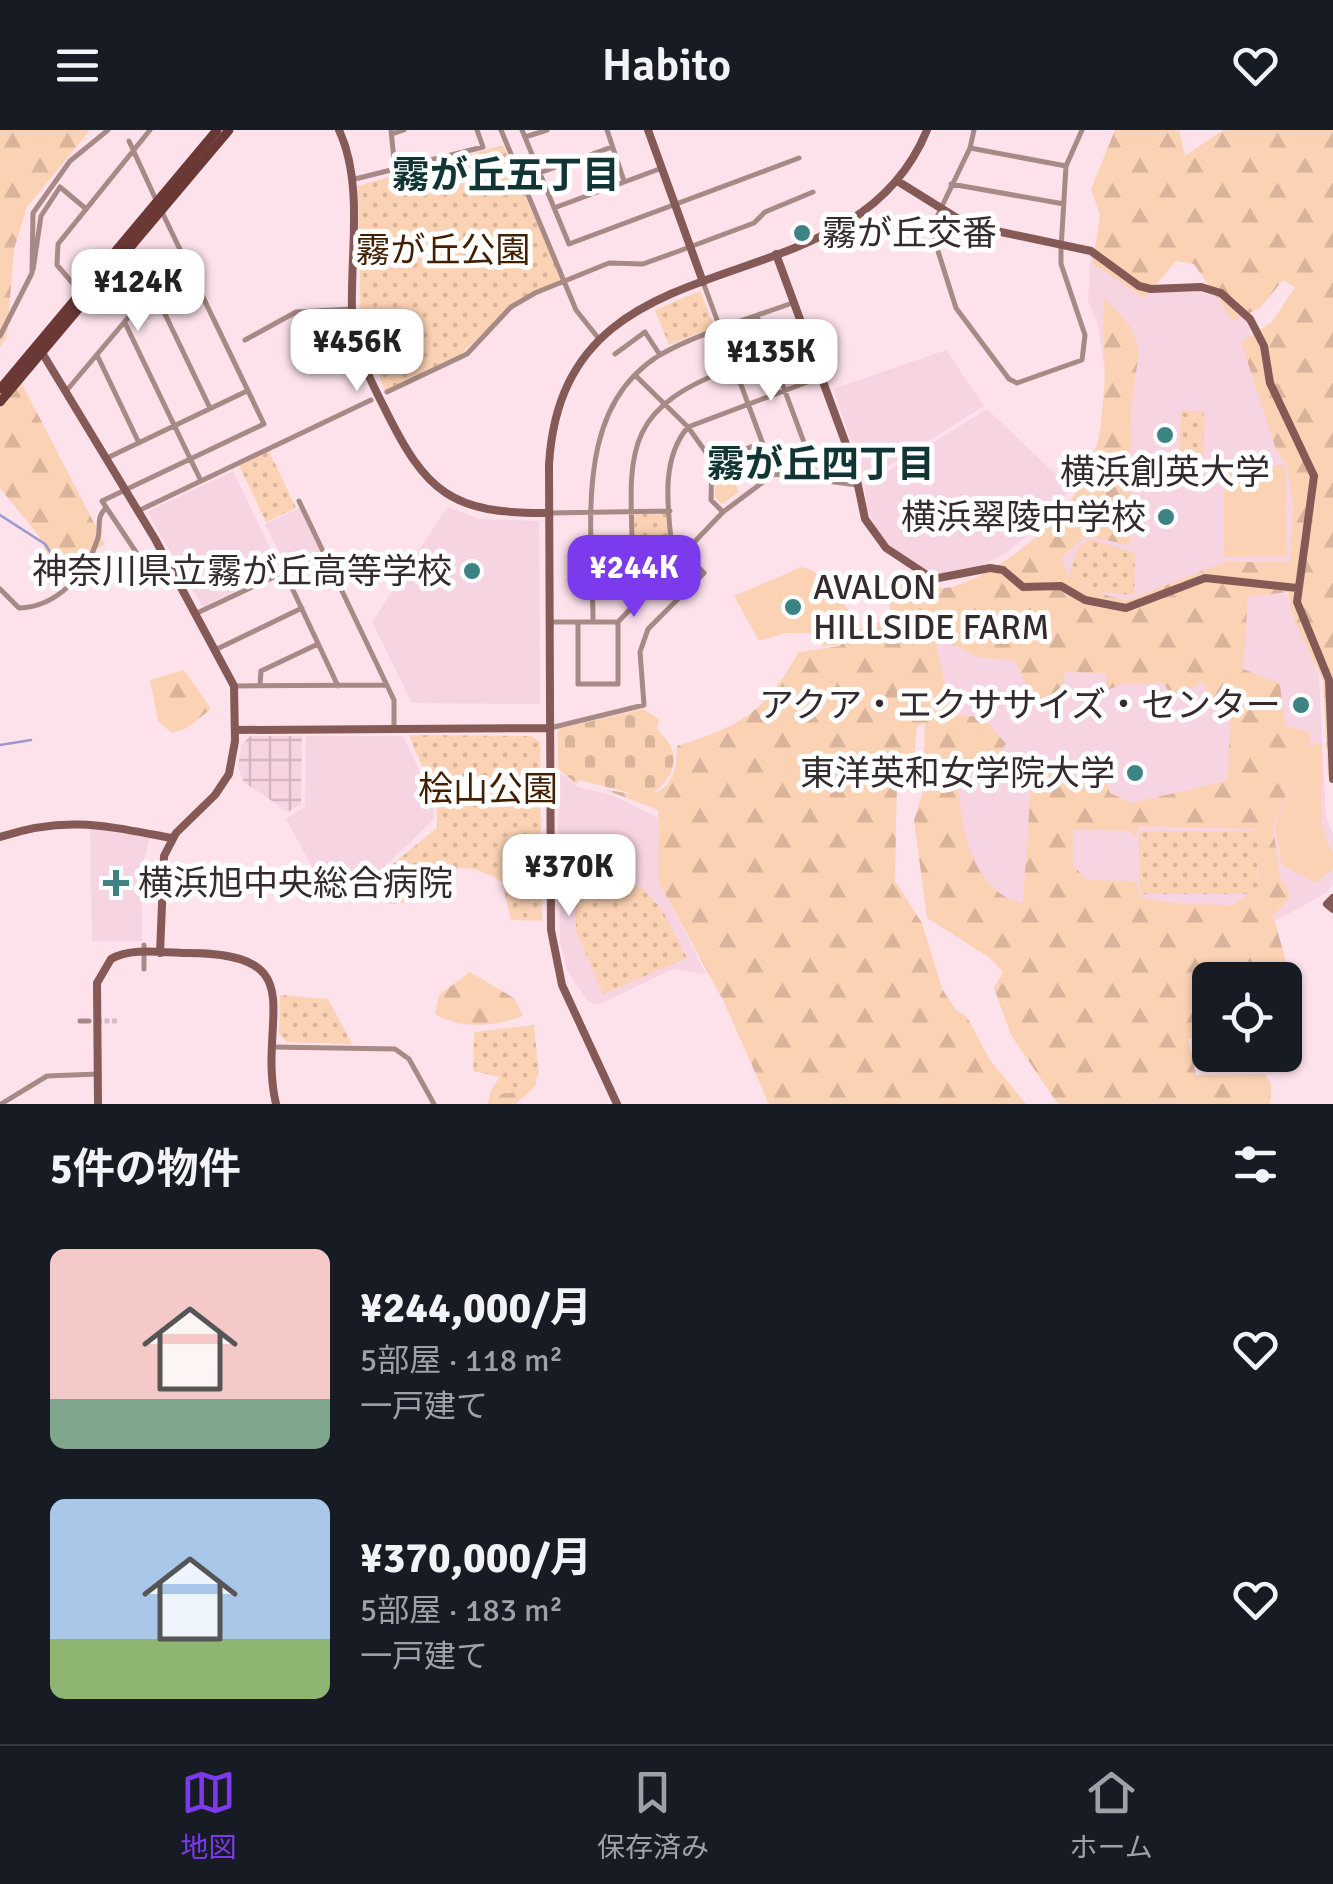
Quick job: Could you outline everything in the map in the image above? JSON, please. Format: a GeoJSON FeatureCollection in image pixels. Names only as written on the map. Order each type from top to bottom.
{"type":"FeatureCollection","features":[{"type":"Feature","properties":{"kind":"main road"},"geometry":{"type":"LineString","coordinates":[[0,388],[39,350],[217,130]]}},
{"type":"Feature","properties":{"kind":"main road"},"geometry":{"type":"LineString","coordinates":[[0,402],[80,293],[229,130]]}},
{"type":"Feature","properties":{"kind":"street"},"geometry":{"type":"LineString","coordinates":[[32,273],[33,213],[70,161],[108,130]]}},
{"type":"Feature","properties":{"kind":"street"},"geometry":{"type":"LineString","coordinates":[[80,293],[65,278],[56,256],[66,231],[150,130]]}},
{"type":"Feature","properties":{"kind":"street"},"geometry":{"type":"LineString","coordinates":[[338,130],[351,180],[352,310],[356,338],[373,385],[422,476],[444,495],[470,507],[549,513],[670,511]]}},
{"type":"Feature","properties":{"kind":"street"},"geometry":{"type":"LineString","coordinates":[[395,170],[391,132],[404,130]]}},
{"type":"Feature","properties":{"kind":"street"},"geometry":{"type":"LineString","coordinates":[[351,180],[483,148],[477,130]]}},
{"type":"Feature","properties":{"kind":"street"},"geometry":{"type":"LineString","coordinates":[[502,130],[576,310],[599,339]]}},
{"type":"Feature","properties":{"kind":"street"},"geometry":{"type":"LineString","coordinates":[[547,130],[524,133],[569,244],[799,158]]}},
{"type":"Feature","properties":{"kind":"street"},"geometry":{"type":"LineString","coordinates":[[607,130],[624,181]]}},
{"type":"Feature","properties":{"kind":"street"},"geometry":{"type":"LineString","coordinates":[[648,130],[774,474]]}},
{"type":"Feature","properties":{"kind":"street"},"geometry":{"type":"LineString","coordinates":[[617,1104],[568,1002],[555,960],[549,513],[550,442],[559,402],[581,360],[599,339],[643,306],[850,223],[899,182],[927,130]]}},
{"type":"Feature","properties":{"kind":"street"},"geometry":{"type":"LineString","coordinates":[[974,130],[970,148],[931,229],[956,308],[1009,379],[1017,383],[1082,360],[1085,334],[1061,264],[1066,166],[1082,130]]}},
{"type":"Feature","properties":{"kind":"street"},"geometry":{"type":"LineString","coordinates":[[129,141],[264,424],[102,501],[136,552]]}},
{"type":"Feature","properties":{"kind":"street"},"geometry":{"type":"LineString","coordinates":[[539,172],[612,146]]}},
{"type":"Feature","properties":{"kind":"street"},"geometry":{"type":"LineString","coordinates":[[970,148],[1066,166]]}},
{"type":"Feature","properties":{"kind":"street"},"geometry":{"type":"LineString","coordinates":[[554,208],[662,168]]}},
{"type":"Feature","properties":{"kind":"street"},"geometry":{"type":"LineString","coordinates":[[899,182],[939,211],[988,231],[1102,256],[1139,286],[1164,290],[1200,287],[1221,293],[1250,319],[1264,346],[1270,383],[1314,476],[1313,506],[1297,602],[1330,680],[1333,779]]}},
{"type":"Feature","properties":{"kind":"street"},"geometry":{"type":"LineString","coordinates":[[952,184],[1064,204]]}},
{"type":"Feature","properties":{"kind":"street"},"geometry":{"type":"LineString","coordinates":[[0,336],[32,273],[40,216],[60,188],[84,208]]}},
{"type":"Feature","properties":{"kind":"street"},"geometry":{"type":"LineString","coordinates":[[387,392],[467,354],[521,300],[610,264],[643,264],[679,252],[813,192]]}},
{"type":"Feature","properties":{"kind":"street"},"geometry":{"type":"LineString","coordinates":[[776,254],[860,485],[866,520],[877,540],[933,579],[990,568],[1003,570],[1023,587],[1061,586],[1085,600],[1126,608],[1205,578],[1297,588]]}},
{"type":"Feature","properties":{"kind":"street"},"geometry":{"type":"LineString","coordinates":[[68,390],[181,255]]}},
{"type":"Feature","properties":{"kind":"street"},"geometry":{"type":"LineString","coordinates":[[152,289],[210,408]]}},
{"type":"Feature","properties":{"kind":"street"},"geometry":{"type":"LineString","coordinates":[[593,622],[596,442],[608,411],[635,375],[660,355],[794,302]]}},
{"type":"Feature","properties":{"kind":"street"},"geometry":{"type":"LineString","coordinates":[[245,340],[296,312],[352,310]]}},
{"type":"Feature","properties":{"kind":"street"},"geometry":{"type":"LineString","coordinates":[[758,316],[818,480]]}},
{"type":"Feature","properties":{"kind":"street"},"geometry":{"type":"LineString","coordinates":[[125,322],[201,481]]}},
{"type":"Feature","properties":{"kind":"street"},"geometry":{"type":"LineString","coordinates":[[615,354],[645,332],[660,355]]}},
{"type":"Feature","properties":{"kind":"street"},"geometry":{"type":"LineString","coordinates":[[39,350],[68,390],[217,649],[234,686],[232,763],[223,785],[167,837],[144,969]]}},
{"type":"Feature","properties":{"kind":"street"},"geometry":{"type":"LineString","coordinates":[[97,356],[139,443]]}},
{"type":"Feature","properties":{"kind":"street"},"geometry":{"type":"LineString","coordinates":[[652,588],[632,566],[636,444],[662,402],[688,385],[735,367]]}},
{"type":"Feature","properties":{"kind":"street"},"geometry":{"type":"LineString","coordinates":[[635,375],[688,427],[712,462],[711,500],[722,512]]}},
{"type":"Feature","properties":{"kind":"street"},"geometry":{"type":"LineString","coordinates":[[235,730],[550,728],[644,705],[640,652],[648,629],[704,573],[671,540],[670,460],[688,427],[821,377]]}},
{"type":"Feature","properties":{"kind":"street"},"geometry":{"type":"LineString","coordinates":[[107,458],[247,391]]}},
{"type":"Feature","properties":{"kind":"street"},"geometry":{"type":"LineString","coordinates":[[138,511],[371,400]]}},
{"type":"Feature","properties":{"kind":"street"},"geometry":{"type":"LineString","coordinates":[[712,462],[762,442]]}},
{"type":"Feature","properties":{"kind":"street"},"geometry":{"type":"LineString","coordinates":[[550,622],[618,622],[685,556],[722,512],[774,474],[860,485]]}},
{"type":"Feature","properties":{"kind":"street"},"geometry":{"type":"LineString","coordinates":[[299,501],[394,700],[394,729]]}},
{"type":"Feature","properties":{"kind":"street"},"geometry":{"type":"LineString","coordinates":[[0,588],[19,608],[40,606],[56,596],[86,567],[98,535],[99,516],[105,508]]}},
{"type":"Feature","properties":{"kind":"street"},"geometry":{"type":"LineString","coordinates":[[197,614],[325,553]]}},
{"type":"Feature","properties":{"kind":"street"},"geometry":{"type":"LineString","coordinates":[[286,572],[338,686]]}},
{"type":"Feature","properties":{"kind":"street"},"geometry":{"type":"LineString","coordinates":[[217,649],[302,608]]}},
{"type":"Feature","properties":{"kind":"street"},"geometry":{"type":"LineString","coordinates":[[578,622],[578,684],[618,684],[618,622]]}},
{"type":"Feature","properties":{"kind":"street"},"geometry":{"type":"LineString","coordinates":[[260,685],[261,671],[319,644]]}},
{"type":"Feature","properties":{"kind":"street"},"geometry":{"type":"LineString","coordinates":[[234,686],[386,686]]}},
{"type":"Feature","properties":{"kind":"street"},"geometry":{"type":"LineString","coordinates":[[0,838],[48,824],[78,821],[167,837]]}},
{"type":"Feature","properties":{"kind":"street"},"geometry":{"type":"LineString","coordinates":[[1333,898],[1327,904],[1333,909]]}},
{"type":"Feature","properties":{"kind":"street"},"geometry":{"type":"LineString","coordinates":[[98,1104],[99,974],[117,955],[148,951],[232,954],[262,969],[272,994],[276,1104]]}},
{"type":"Feature","properties":{"kind":"street"},"geometry":{"type":"LineString","coordinates":[[80,1021],[89,1020]]}},
{"type":"Feature","properties":{"kind":"street"},"geometry":{"type":"LineString","coordinates":[[272,1047],[395,1049],[409,1059],[434,1104]]}},
{"type":"Feature","properties":{"kind":"street"},"geometry":{"type":"LineString","coordinates":[[1,1104],[48,1076],[98,1074]]}},
{"type":"Feature","properties":{"kind":"shaded area"},"geometry":{"type":"Polygon","coordinates":[[[1091,254],[1140,290],[1217,293],[1249,323],[1255,364],[1290,429],[1299,563],[1119,603],[1001,566],[1069,507],[1106,422],[1108,392],[1097,322],[1088,300],[1091,254]]]}},
{"type":"Feature","properties":{"kind":"shaded area"},"geometry":{"type":"Polygon","coordinates":[[[946,350],[984,406],[865,481],[833,389],[946,350]]]}},
{"type":"Feature","properties":{"kind":"shaded area"},"geometry":{"type":"Polygon","coordinates":[[[987,409],[1071,489],[1048,520],[1007,552],[976,569],[931,575],[880,538],[866,506],[865,485],[987,409]]]}},
{"type":"Feature","properties":{"kind":"shaded area"},"geometry":{"type":"Polygon","coordinates":[[[233,471],[280,569],[203,607],[147,512],[233,471]]]}},
{"type":"Feature","properties":{"kind":"shaded area","name":"神奈川県立霧が丘高等学校"},"geometry":{"type":"Polygon","coordinates":[[[447,507],[480,519],[539,521],[540,704],[412,703],[372,622],[447,507]]]}},
{"type":"Feature","properties":{"kind":"shaded area"},"geometry":{"type":"Polygon","coordinates":[[[300,508],[321,552],[287,568],[265,524],[300,508]]]}},
{"type":"Feature","properties":{"kind":"shaded area","name":"東洋英和女学院大学"},"geometry":{"type":"Polygon","coordinates":[[[981,581],[1085,607],[1214,585],[1287,594],[1319,676],[1326,817],[1333,834],[1333,884],[1325,894],[1249,935],[1105,943],[977,888],[950,812],[926,594],[981,581]]]}},
{"type":"Feature","properties":{"kind":"shaded area"},"geometry":{"type":"Polygon","coordinates":[[[250,736],[302,736],[301,804],[288,812],[244,782],[238,768],[241,746],[250,736]]]}},
{"type":"Feature","properties":{"kind":"shaded area"},"geometry":{"type":"Polygon","coordinates":[[[306,736],[403,736],[432,797],[434,819],[374,877],[317,876],[286,819],[305,807],[306,736]]]}},
{"type":"Feature","properties":{"kind":"shaded area"},"geometry":{"type":"Polygon","coordinates":[[[558,771],[578,787],[612,795],[658,818],[659,882],[706,974],[673,969],[600,1004],[590,1003],[579,989],[567,970],[560,942],[558,771]]]}},
{"type":"Feature","properties":{"kind":"shaded area","name":"横浜旭中央総合病院"},"geometry":{"type":"Polygon","coordinates":[[[90,827],[150,838],[142,867],[142,941],[92,941],[90,827]]]}},
{"type":"Feature","properties":{"kind":"green space"},"geometry":{"type":"Polygon","coordinates":[[[0,130],[90,130],[27,207],[14,249],[7,337],[0,347],[0,130]]]}},
{"type":"Feature","properties":{"kind":"green space"},"geometry":{"type":"Polygon","coordinates":[[[1115,130],[1179,130],[1185,156],[1223,130],[1333,130],[1333,775],[1328,774],[1323,681],[1292,615],[1288,592],[1248,597],[1243,669],[1280,684],[1285,726],[1309,732],[1310,740],[1273,827],[1280,878],[1291,896],[1273,916],[1286,961],[1192,962],[1192,1038],[1188,1038],[1192,1072],[1265,1074],[1271,1084],[1270,1104],[1058,1104],[1011,1035],[994,988],[1003,972],[990,958],[927,918],[914,820],[922,795],[925,723],[917,726],[913,772],[897,780],[895,881],[922,923],[942,989],[956,1010],[967,1017],[990,1060],[1026,1104],[769,1104],[723,1000],[659,883],[658,810],[603,789],[645,794],[665,787],[676,765],[677,746],[720,731],[750,714],[763,703],[799,652],[839,646],[864,626],[891,619],[887,584],[955,586],[998,565],[1040,533],[1075,494],[1096,451],[1105,379],[1105,298],[1131,327],[1139,350],[1131,411],[1130,545],[1086,536],[1061,558],[1068,575],[1108,596],[1128,600],[1225,562],[1290,562],[1293,502],[1287,466],[1276,449],[1241,342],[1272,322],[1295,287],[1283,280],[1260,308],[1233,321],[1194,264],[1176,261],[1145,298],[1093,264],[1100,215],[1091,189],[1115,130]],[[934,635],[952,715],[983,717],[1006,744],[990,768],[959,783],[962,819],[973,856],[992,887],[1006,897],[1023,903],[1031,784],[1051,772],[1105,779],[1110,793],[1131,803],[1227,781],[1231,713],[1212,699],[1203,682],[1180,694],[1170,693],[1163,683],[1123,684],[1107,690],[1106,673],[1065,672],[1062,709],[1034,703],[1015,660],[978,657],[934,635]],[[1139,826],[1136,836],[1128,831],[1073,829],[1073,865],[1087,880],[1136,881],[1140,897],[1181,904],[1234,905],[1260,885],[1254,829],[1139,826]]]}},
{"type":"Feature","properties":{"kind":"green space","name":"霧が丘公園"},"geometry":{"type":"Polygon","coordinates":[[[503,145],[562,281],[518,299],[459,356],[385,391],[361,333],[358,186],[503,145]]]}},
{"type":"Feature","properties":{"kind":"green space"},"geometry":{"type":"Polygon","coordinates":[[[700,291],[715,327],[669,345],[655,310],[700,291]]]}},
{"type":"Feature","properties":{"kind":"green space"},"geometry":{"type":"Polygon","coordinates":[[[20,380],[105,544],[55,572],[39,536],[0,488],[0,409],[20,380]]]}},
{"type":"Feature","properties":{"kind":"green space"},"geometry":{"type":"Polygon","coordinates":[[[1181,411],[1204,411],[1203,458],[1179,458],[1181,411]]]}},
{"type":"Feature","properties":{"kind":"green space"},"geometry":{"type":"Polygon","coordinates":[[[269,451],[296,508],[266,522],[239,465],[269,451]]]}},
{"type":"Feature","properties":{"kind":"green space"},"geometry":{"type":"Polygon","coordinates":[[[727,460],[739,492],[722,504],[715,497],[716,463],[727,460]]]}},
{"type":"Feature","properties":{"kind":"green space"},"geometry":{"type":"Polygon","coordinates":[[[1285,465],[1287,556],[1224,557],[1224,466],[1285,465]]]}},
{"type":"Feature","properties":{"kind":"green space"},"geometry":{"type":"Polygon","coordinates":[[[667,513],[668,541],[680,554],[653,583],[635,565],[634,514],[667,513]]]}},
{"type":"Feature","properties":{"kind":"green space"},"geometry":{"type":"Polygon","coordinates":[[[1089,539],[1135,553],[1134,595],[1099,592],[1069,574],[1077,549],[1089,539]]]}},
{"type":"Feature","properties":{"kind":"green space","name":"AVALON HILLSIDE FARM"},"geometry":{"type":"Polygon","coordinates":[[[802,567],[814,571],[856,618],[855,630],[838,645],[823,646],[812,633],[786,633],[759,641],[734,596],[802,567]]]}},
{"type":"Feature","properties":{"kind":"green space"},"geometry":{"type":"Polygon","coordinates":[[[184,670],[211,709],[187,728],[172,733],[158,721],[150,680],[184,670]]]}},
{"type":"Feature","properties":{"kind":"green space"},"geometry":{"type":"Polygon","coordinates":[[[643,709],[659,719],[657,730],[666,739],[673,757],[670,775],[656,790],[646,797],[579,780],[577,784],[558,769],[558,729],[643,709]]]}},
{"type":"Feature","properties":{"kind":"green space","name":"桧山公園"},"geometry":{"type":"Polygon","coordinates":[[[409,735],[532,736],[540,742],[542,921],[511,920],[502,882],[472,869],[460,868],[438,875],[403,903],[388,904],[378,894],[383,872],[437,828],[437,802],[409,735]]]}},
{"type":"Feature","properties":{"kind":"green space"},"geometry":{"type":"Polygon","coordinates":[[[1322,743],[1321,825],[1333,855],[1333,869],[1316,883],[1282,865],[1275,827],[1307,746],[1322,743]]]}},
{"type":"Feature","properties":{"kind":"green space"},"geometry":{"type":"Polygon","coordinates":[[[1139,831],[1258,831],[1257,872],[1262,894],[1140,894],[1139,831]]]}},
{"type":"Feature","properties":{"kind":"green space"},"geometry":{"type":"Polygon","coordinates":[[[606,886],[641,887],[662,909],[687,958],[603,994],[576,931],[575,892],[606,886]]]}},
{"type":"Feature","properties":{"kind":"green space"},"geometry":{"type":"Polygon","coordinates":[[[470,972],[514,998],[523,1016],[479,1025],[435,1014],[439,995],[470,972]]]}},
{"type":"Feature","properties":{"kind":"green space"},"geometry":{"type":"Polygon","coordinates":[[[280,995],[328,999],[352,1044],[287,1042],[279,1034],[280,995]]]}},
{"type":"Feature","properties":{"kind":"green space"},"geometry":{"type":"Polygon","coordinates":[[[534,1025],[539,1075],[519,1091],[496,1096],[501,1077],[473,1071],[474,1032],[534,1025]]]}},
{"type":"Feature","properties":{"kind":"green space"},"geometry":{"type":"Polygon","coordinates":[[[515,1059],[536,1063],[536,1085],[516,1104],[488,1104],[500,1077],[473,1071],[515,1059]]]}},
{"type":"Feature","properties":{"kind":"waterway"},"geometry":{"type":"LineString","coordinates":[[0,515],[45,544],[67,577]]}},
{"type":"Feature","properties":{"kind":"waterway"},"geometry":{"type":"LineString","coordinates":[[0,745],[31,740]]}},
{"type":"Feature","properties":{"kind":"tunnel"},"geometry":{"type":"LineString","coordinates":[[97,1021],[119,1021]]}},
{"type":"Feature","properties":{"kind":"place","name":"霧が丘交番"},"geometry":{"type":"Point","coordinates":[802,233]}},
{"type":"Feature","properties":{"kind":"place","name":"横浜創英大学"},"geometry":{"type":"Point","coordinates":[1165,435]}},
{"type":"Feature","properties":{"kind":"place","name":"横浜翠陵中学校"},"geometry":{"type":"Point","coordinates":[1166,517]}},
{"type":"Feature","properties":{"kind":"place","name":"神奈川県立霧が丘高等学校"},"geometry":{"type":"Point","coordinates":[472,571]}},
{"type":"Feature","properties":{"kind":"place","name":"AVALON HILLSIDE FARM"},"geometry":{"type":"Point","coordinates":[793,607]}},
{"type":"Feature","properties":{"kind":"place","name":"アクア・エクササイズ・センター"},"geometry":{"type":"Point","coordinates":[1301,705]}},
{"type":"Feature","properties":{"kind":"place","name":"東洋英和女学院大学"},"geometry":{"type":"Point","coordinates":[1135,773]}},
{"type":"Feature","properties":{"kind":"place","name":"横浜旭中央総合病院"},"geometry":{"type":"Point","coordinates":[116,883]}},
{"type":"Feature","properties":{"kind":"district","name":"霧が丘五丁目"},"geometry":{"type":"Point","coordinates":[506,175]}},
{"type":"Feature","properties":{"kind":"district","name":"霧が丘四丁目"},"geometry":{"type":"Point","coordinates":[821,464]}}]}
